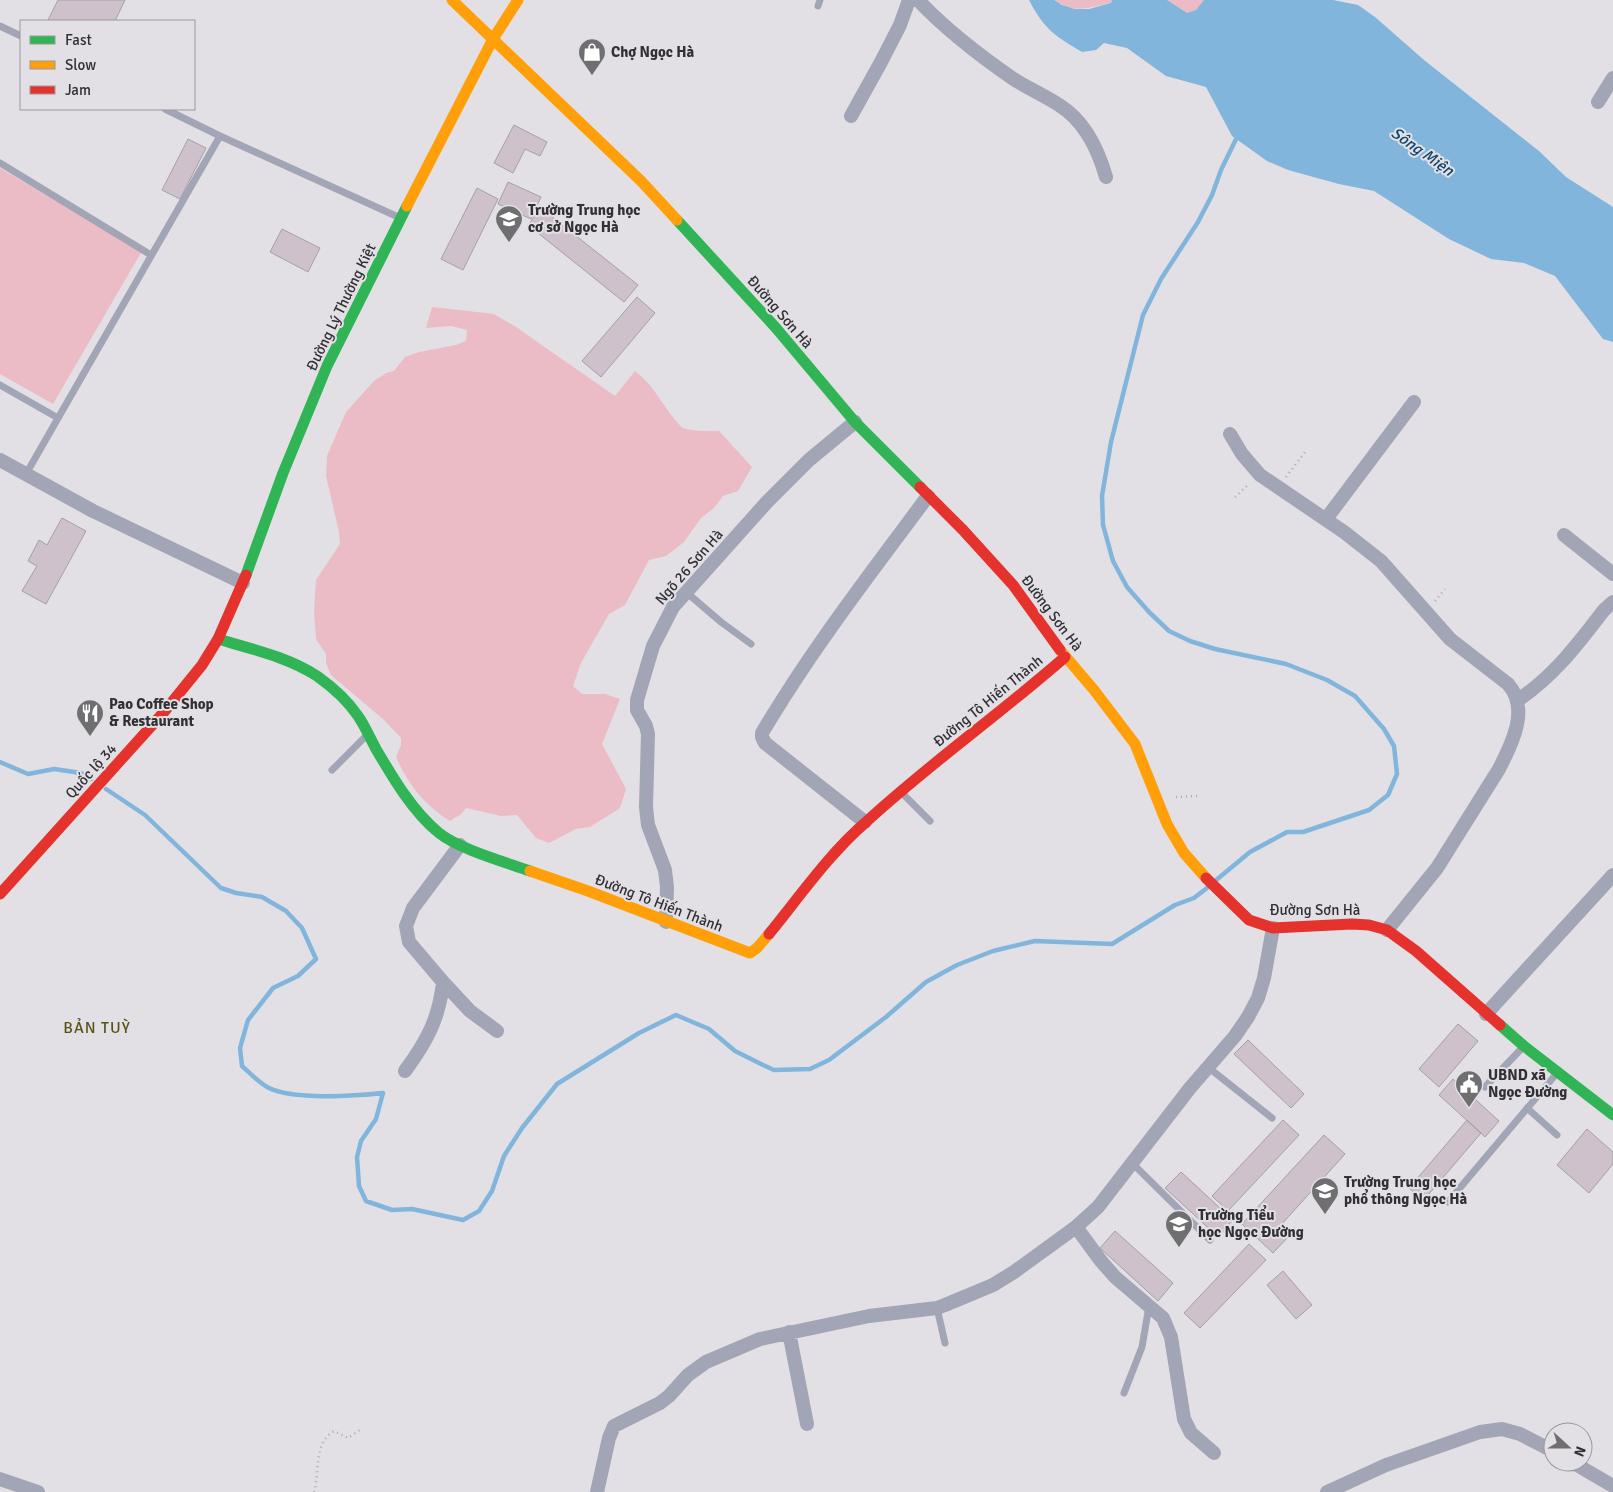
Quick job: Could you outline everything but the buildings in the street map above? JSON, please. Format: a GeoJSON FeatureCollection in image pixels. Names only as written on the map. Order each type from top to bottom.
{"type":"FeatureCollection","features":[{"type":"Feature","properties":{"kind":"main road","name":"Đường Sơn Hà"},"geometry":{"type":"LineString","coordinates":[[452,0],[641,181],[687,229],[776,328],[855,422],[981,550],[1013,586],[1065,657],[1094,690],[1135,744],[1167,824],[1194,866],[1239,912],[1249,920],[1273,928],[1352,924],[1369,925],[1386,930],[1416,951],[1486,1014],[1557,1073],[1613,1115]]}},
{"type":"Feature","properties":{"kind":"main road","name":"Đường Lý Thường Kiệt"},"geometry":{"type":"LineString","coordinates":[[218,639],[243,583],[283,473],[327,366],[493,39],[518,0]]}},
{"type":"Feature","properties":{"kind":"main road","name":"Đường Tô Hiến Thành"},"geometry":{"type":"LineString","coordinates":[[218,639],[273,656],[301,667],[318,677],[347,703],[369,733],[390,773],[420,814],[440,834],[460,845],[499,860],[603,896],[750,953],[757,948],[838,850],[865,822],[925,771],[1020,697],[1065,657]]}},
{"type":"Feature","properties":{"kind":"main road","name":"Quốc lộ 34"},"geometry":{"type":"LineString","coordinates":[[0,894],[184,688],[218,639]]}},
{"type":"Feature","properties":{"kind":"street"},"geometry":{"type":"LineString","coordinates":[[851,116],[900,25],[909,0]]}},
{"type":"Feature","properties":{"kind":"street"},"geometry":{"type":"LineString","coordinates":[[918,0],[950,30],[995,65],[1024,86],[1060,106],[1073,117],[1095,144],[1106,177]]}},
{"type":"Feature","properties":{"kind":"street"},"geometry":{"type":"LineString","coordinates":[[1598,102],[1613,78]]}},
{"type":"Feature","properties":{"kind":"street"},"geometry":{"type":"LineString","coordinates":[[1326,519],[1414,402]]}},
{"type":"Feature","properties":{"kind":"street","name":"Ngõ 26 Sơn Hà"},"geometry":{"type":"LineString","coordinates":[[666,922],[667,887],[665,870],[648,825],[646,807],[648,734],[646,726],[637,710],[637,700],[653,646],[673,606],[767,502],[809,460],[855,422]]}},
{"type":"Feature","properties":{"kind":"street"},"geometry":{"type":"LineString","coordinates":[[1230,434],[1242,454],[1260,475],[1326,519],[1381,561],[1450,638],[1508,684],[1518,700],[1514,736],[1499,769],[1437,868],[1386,930]]}},
{"type":"Feature","properties":{"kind":"street"},"geometry":{"type":"LineString","coordinates":[[0,460],[93,512],[243,583]]}},
{"type":"Feature","properties":{"kind":"street"},"geometry":{"type":"LineString","coordinates":[[865,822],[765,743],[762,733],[800,672],[928,496]]}},
{"type":"Feature","properties":{"kind":"street"},"geometry":{"type":"LineString","coordinates":[[1564,534],[1613,574]]}},
{"type":"Feature","properties":{"kind":"street"},"geometry":{"type":"LineString","coordinates":[[1518,700],[1533,690],[1558,668],[1604,610],[1613,602]]}},
{"type":"Feature","properties":{"kind":"street"},"geometry":{"type":"LineString","coordinates":[[460,845],[413,908],[406,926],[409,942],[442,982],[470,1011],[497,1031]]}},
{"type":"Feature","properties":{"kind":"street"},"geometry":{"type":"LineString","coordinates":[[1486,1014],[1613,875]]}},
{"type":"Feature","properties":{"kind":"street"},"geometry":{"type":"LineString","coordinates":[[597,1492],[609,1438],[614,1426],[660,1403],[688,1375],[706,1362],[760,1339],[789,1332],[869,1316],[937,1308],[993,1285],[1034,1259],[1076,1227],[1098,1207],[1190,1088],[1235,1036],[1248,1017],[1258,998],[1264,978],[1273,928]]}},
{"type":"Feature","properties":{"kind":"street"},"geometry":{"type":"LineString","coordinates":[[405,1071],[422,1047],[439,1010],[442,982]]}},
{"type":"Feature","properties":{"kind":"street"},"geometry":{"type":"LineString","coordinates":[[1076,1227],[1115,1277],[1163,1318],[1171,1337],[1184,1420],[1191,1432],[1214,1453]]}},
{"type":"Feature","properties":{"kind":"street"},"geometry":{"type":"LineString","coordinates":[[789,1332],[807,1424]]}},
{"type":"Feature","properties":{"kind":"street"},"geometry":{"type":"LineString","coordinates":[[1327,1492],[1386,1465],[1480,1432],[1502,1429],[1520,1434],[1543,1446]]}},
{"type":"Feature","properties":{"kind":"street"},"geometry":{"type":"LineString","coordinates":[[1589,1472],[1613,1486]]}},
{"type":"Feature","properties":{"kind":"street"},"geometry":{"type":"LineString","coordinates":[[0,1479],[38,1492]]}},
{"type":"Feature","properties":{"kind":"lane"},"geometry":{"type":"LineString","coordinates":[[0,26],[20,36]]}},
{"type":"Feature","properties":{"kind":"lane"},"geometry":{"type":"LineString","coordinates":[[167,110],[401,219]]}},
{"type":"Feature","properties":{"kind":"lane"},"geometry":{"type":"LineString","coordinates":[[26,474],[220,136]]}},
{"type":"Feature","properties":{"kind":"lane"},"geometry":{"type":"LineString","coordinates":[[0,163],[151,255]]}},
{"type":"Feature","properties":{"kind":"lane"},"geometry":{"type":"LineString","coordinates":[[0,385],[58,418]]}},
{"type":"Feature","properties":{"kind":"lane"},"geometry":{"type":"LineString","coordinates":[[686,592],[721,622],[751,644]]}},
{"type":"Feature","properties":{"kind":"lane"},"geometry":{"type":"LineString","coordinates":[[332,770],[369,733]]}},
{"type":"Feature","properties":{"kind":"lane"},"geometry":{"type":"LineString","coordinates":[[901,792],[930,821]]}},
{"type":"Feature","properties":{"kind":"lane"},"geometry":{"type":"LineString","coordinates":[[1485,1086],[1524,1046]]}},
{"type":"Feature","properties":{"kind":"lane"},"geometry":{"type":"LineString","coordinates":[[1209,1068],[1272,1118]]}},
{"type":"Feature","properties":{"kind":"lane"},"geometry":{"type":"LineString","coordinates":[[1448,1202],[1557,1073]]}},
{"type":"Feature","properties":{"kind":"lane"},"geometry":{"type":"LineString","coordinates":[[1527,1108],[1557,1135]]}},
{"type":"Feature","properties":{"kind":"lane"},"geometry":{"type":"LineString","coordinates":[[1132,1163],[1210,1240]]}},
{"type":"Feature","properties":{"kind":"lane"},"geometry":{"type":"LineString","coordinates":[[1124,1393],[1142,1346],[1149,1306]]}},
{"type":"Feature","properties":{"kind":"lane"},"geometry":{"type":"LineString","coordinates":[[937,1308],[944,1343]]}},
{"type":"Feature","properties":{"kind":"path"},"geometry":{"type":"LineString","coordinates":[[1278,488],[1305,452]]}},
{"type":"Feature","properties":{"kind":"path"},"geometry":{"type":"LineString","coordinates":[[1235,497],[1260,475]]}},
{"type":"Feature","properties":{"kind":"path"},"geometry":{"type":"LineString","coordinates":[[314,1492],[317,1482],[320,1451],[327,1436],[334,1431],[348,1438],[361,1429]]}},
{"type":"Feature","properties":{"kind":"shaded area"},"geometry":{"type":"Polygon","coordinates":[[[1054,0],[1112,0],[1111,3],[1082,9],[1069,7],[1054,0]]]}},
{"type":"Feature","properties":{"kind":"shaded area"},"geometry":{"type":"Polygon","coordinates":[[[1167,0],[1204,0],[1196,10],[1187,13],[1167,0]]]}},
{"type":"Feature","properties":{"kind":"shaded area"},"geometry":{"type":"Polygon","coordinates":[[[0,168],[142,251],[53,404],[0,374],[0,168]]]}},
{"type":"Feature","properties":{"kind":"shaded area"},"geometry":{"type":"Polygon","coordinates":[[[432,307],[494,314],[516,327],[615,396],[635,371],[652,388],[670,414],[682,427],[696,431],[719,431],[752,467],[738,491],[723,496],[714,508],[701,518],[684,542],[666,556],[649,560],[625,605],[609,614],[581,663],[573,686],[582,694],[605,694],[620,699],[602,744],[626,789],[620,808],[590,827],[576,829],[549,843],[536,838],[517,815],[501,816],[466,808],[461,814],[450,821],[432,808],[412,785],[396,757],[401,745],[401,738],[384,720],[331,675],[326,663],[326,654],[316,639],[314,612],[316,580],[340,544],[326,476],[327,456],[346,412],[374,381],[386,373],[394,371],[405,357],[466,341],[467,330],[451,326],[426,328],[432,307]]]}},
{"type":"Feature","properties":{"kind":"water","name":"Sông Miện"},"geometry":{"type":"Polygon","coordinates":[[[1029,0],[1054,0],[1075,9],[1089,9],[1111,3],[1112,0],[1167,0],[1187,13],[1196,10],[1204,0],[1333,0],[1358,5],[1539,151],[1566,177],[1613,207],[1613,342],[1603,339],[1555,276],[1524,263],[1491,259],[1449,239],[1374,191],[1339,184],[1288,170],[1267,161],[1232,136],[1206,87],[1166,76],[1127,48],[1104,43],[1096,50],[1082,52],[1051,31],[1034,10],[1029,0]]]}},
{"type":"Feature","properties":{"kind":"waterway"},"geometry":{"type":"LineString","coordinates":[[1215,881],[1250,852],[1287,832],[1303,832],[1369,810],[1388,795],[1397,774],[1394,746],[1384,729],[1355,696],[1327,680],[1286,664],[1215,649],[1190,641],[1169,631],[1127,587],[1113,561],[1103,525],[1102,496],[1111,442],[1143,315],[1161,279],[1198,222],[1238,135]]}},
{"type":"Feature","properties":{"kind":"waterway"},"geometry":{"type":"LineString","coordinates":[[0,762],[28,774],[54,769],[81,773],[91,779]]}},
{"type":"Feature","properties":{"kind":"waterway"},"geometry":{"type":"LineString","coordinates":[[106,789],[145,815],[221,888],[236,893],[262,897],[286,911],[302,928],[316,959],[298,976],[273,988],[248,1020],[240,1048],[242,1066],[269,1088],[280,1092],[308,1096],[383,1093],[376,1119],[361,1141],[357,1157],[359,1186],[366,1201],[392,1210],[412,1209],[463,1220],[479,1211],[492,1191],[504,1156],[522,1128],[557,1084],[639,1033],[676,1015],[709,1029],[735,1051],[774,1070],[810,1069],[829,1060],[886,1017],[926,982],[957,965],[993,951],[1035,941],[1112,944],[1175,905],[1194,898],[1207,888]]}},
{"type":"Feature","properties":{"kind":"traffic: fast"},"geometry":{"type":"LineString","coordinates":[[246,575],[283,473],[327,366],[407,206]]}},
{"type":"Feature","properties":{"kind":"traffic: fast"},"geometry":{"type":"LineString","coordinates":[[677,220],[776,328],[855,422],[920,487]]}},
{"type":"Feature","properties":{"kind":"traffic: fast"},"geometry":{"type":"LineString","coordinates":[[218,639],[282,659],[317,676],[339,694],[354,710],[397,783],[412,805],[430,825],[439,833],[458,844],[483,855],[530,871]]}},
{"type":"Feature","properties":{"kind":"traffic: fast"},"geometry":{"type":"LineString","coordinates":[[1500,1025],[1613,1115]]}},
{"type":"Feature","properties":{"kind":"traffic: slow"},"geometry":{"type":"LineString","coordinates":[[452,0],[641,181],[677,220]]}},
{"type":"Feature","properties":{"kind":"traffic: slow"},"geometry":{"type":"LineString","coordinates":[[407,206],[493,39],[518,0]]}},
{"type":"Feature","properties":{"kind":"traffic: slow"},"geometry":{"type":"LineString","coordinates":[[1060,650],[1094,690],[1135,744],[1167,824],[1184,853],[1206,878]]}},
{"type":"Feature","properties":{"kind":"traffic: slow"},"geometry":{"type":"LineString","coordinates":[[530,871],[588,891],[750,953],[769,934]]}},
{"type":"Feature","properties":{"kind":"traffic: jam"},"geometry":{"type":"LineString","coordinates":[[920,487],[963,530],[1013,585],[1060,650]]}},
{"type":"Feature","properties":{"kind":"traffic: jam"},"geometry":{"type":"LineString","coordinates":[[0,894],[164,712],[202,665],[218,639],[246,575]]}},
{"type":"Feature","properties":{"kind":"traffic: jam"},"geometry":{"type":"LineString","coordinates":[[769,934],[815,876],[852,834],[1065,657]]}},
{"type":"Feature","properties":{"kind":"traffic: jam"},"geometry":{"type":"LineString","coordinates":[[1206,878],[1249,920],[1273,928],[1352,924],[1369,925],[1387,930],[1416,951],[1500,1025]]}},
{"type":"Feature","properties":{"kind":"place","name":"Chợ Ngọc Hà"},"geometry":{"type":"Point","coordinates":[592,76]}},
{"type":"Feature","properties":{"kind":"place","name":"Trường Trung học cơ sở Ngọc Hà"},"geometry":{"type":"Point","coordinates":[509,243]}},
{"type":"Feature","properties":{"kind":"place","name":"Pao Coffee Shop & Restaurant"},"geometry":{"type":"Point","coordinates":[90,737]}},
{"type":"Feature","properties":{"kind":"place","name":"UBND xã Ngọc Đường"},"geometry":{"type":"Point","coordinates":[1469,1108]}},
{"type":"Feature","properties":{"kind":"place","name":"Trường Trung học phổ thông Ngọc Hà"},"geometry":{"type":"Point","coordinates":[1325,1215]}},
{"type":"Feature","properties":{"kind":"place","name":"Trường Tiểu học Ngọc Đường"},"geometry":{"type":"Point","coordinates":[1179,1248]}},
{"type":"Feature","properties":{"kind":"district","name":"BẢN TUỲ"},"geometry":{"type":"Point","coordinates":[97,1027]}}]}
